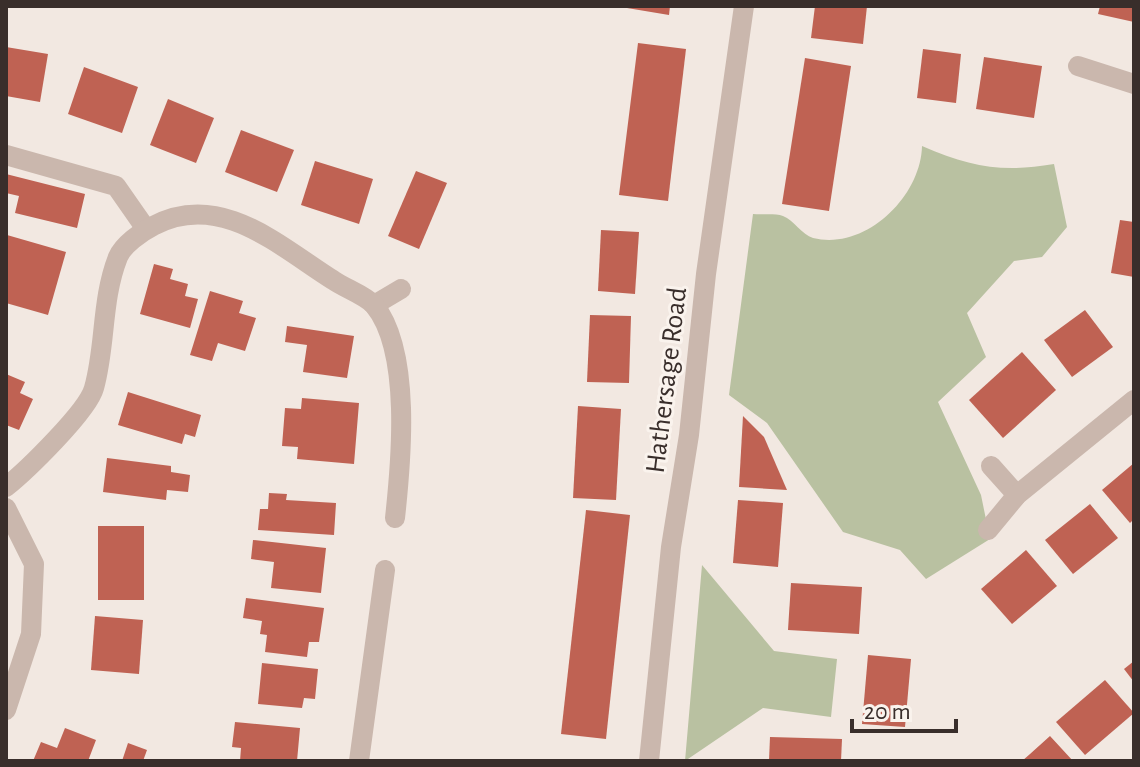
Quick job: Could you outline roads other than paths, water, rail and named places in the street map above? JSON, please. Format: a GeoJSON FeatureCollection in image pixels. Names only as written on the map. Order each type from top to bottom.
{"type":"FeatureCollection","features":[{"type":"Feature","properties":{"kind":"street","name":"Hathersage Road"},"geometry":{"type":"LineString","coordinates":[[649,761],[671,547],[689,435],[706,274],[744,6]]}},
{"type":"Feature","properties":{"kind":"street"},"geometry":{"type":"LineString","coordinates":[[1078,66],[1134,84]]}},
{"type":"Feature","properties":{"kind":"street"},"geometry":{"type":"LineString","coordinates":[[6,155],[116,186],[146,229]]}},
{"type":"Feature","properties":{"kind":"street"},"geometry":{"type":"LineString","coordinates":[[6,487],[32,467],[94,392],[106,299],[119,254],[146,229],[169,217],[209,215],[247,224],[374,305],[390,340],[402,390],[395,518]]}},
{"type":"Feature","properties":{"kind":"street"},"geometry":{"type":"LineString","coordinates":[[374,305],[401,289]]}},
{"type":"Feature","properties":{"kind":"street"},"geometry":{"type":"LineString","coordinates":[[988,530],[1017,495],[1134,400]]}},
{"type":"Feature","properties":{"kind":"street"},"geometry":{"type":"LineString","coordinates":[[991,466],[1017,495]]}},
{"type":"Feature","properties":{"kind":"street"},"geometry":{"type":"LineString","coordinates":[[6,508],[34,564],[31,634],[6,710]]}},
{"type":"Feature","properties":{"kind":"street"},"geometry":{"type":"LineString","coordinates":[[359,761],[385,570]]}}]}
